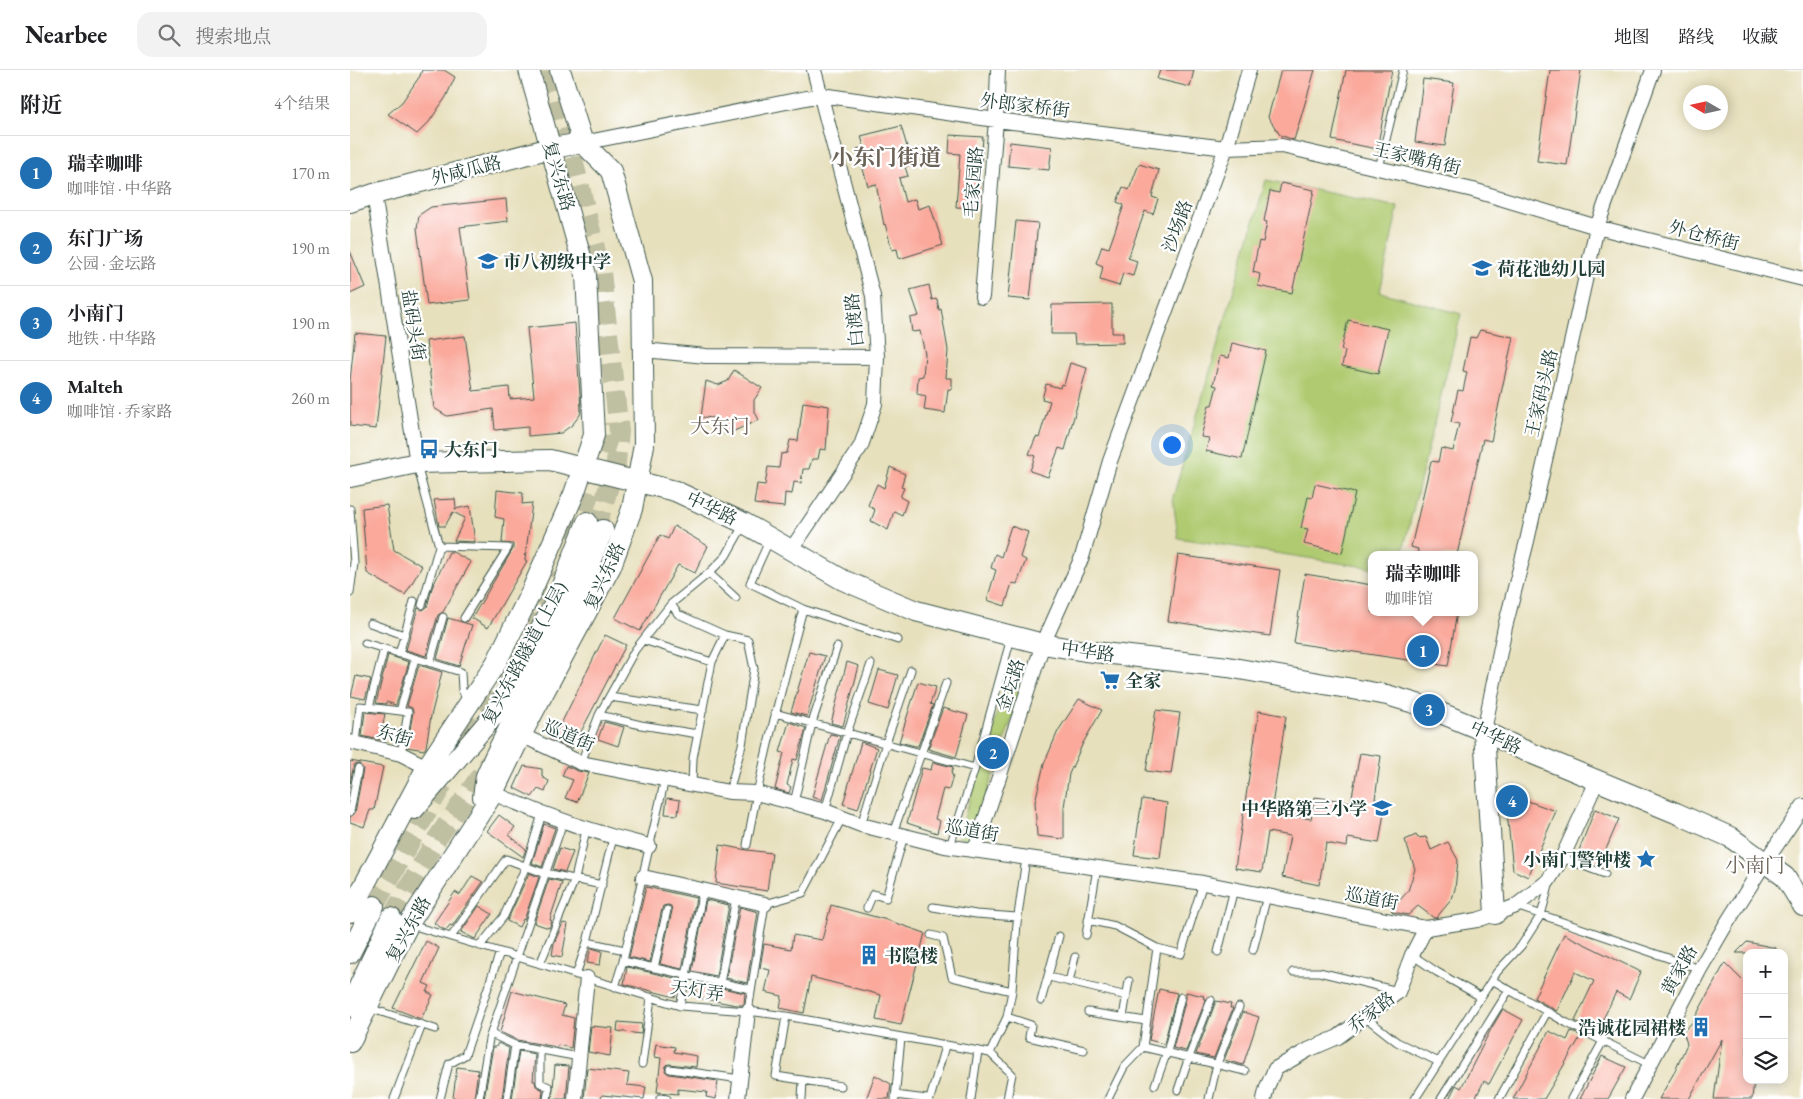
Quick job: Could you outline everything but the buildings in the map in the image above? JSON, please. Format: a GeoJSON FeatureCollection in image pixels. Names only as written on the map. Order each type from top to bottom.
{"type":"FeatureCollection","features":[{"type":"Feature","properties":{"kind":"main road","name":"复兴东路"},"geometry":{"type":"LineString","coordinates":[[350,912],[427,767],[496,663],[532,590],[574,494],[594,435],[586,275],[529,70]]}},
{"type":"Feature","properties":{"kind":"main road","name":"复兴东路"},"geometry":{"type":"LineString","coordinates":[[358,1007],[400,922],[487,801],[611,566],[632,509],[644,446],[642,282],[610,171],[583,143],[560,70]]}},
{"type":"Feature","properties":{"kind":"main road","name":"外咸瓜路"},"geometry":{"type":"LineString","coordinates":[[350,202],[551,148],[583,143]]}},
{"type":"Feature","properties":{"kind":"main road","name":"中华路"},"geometry":{"type":"LineString","coordinates":[[350,477],[417,463],[550,460],[676,491],[744,523],[843,580],[916,611],[1043,644],[1085,651],[1228,668],[1386,695],[1424,706],[1597,781],[1676,812],[1730,837],[1785,877],[1803,906]]}},
{"type":"Feature","properties":{"kind":"main road","name":"复兴东路隧道 (上层)"},"geometry":{"type":"LineString","coordinates":[[387,842],[495,714],[595,526],[577,594],[527,690],[486,776],[487,801]]}},
{"type":"Feature","properties":{"kind":"main road"},"geometry":{"type":"LineString","coordinates":[[1484,731],[1495,914]]}},
{"type":"Feature","properties":{"kind":"main road"},"geometry":{"type":"LineString","coordinates":[[350,953],[374,906]]}},
{"type":"Feature","properties":{"kind":"main road"},"geometry":{"type":"LineString","coordinates":[[350,1042],[358,1007]]}},
{"type":"Feature","properties":{"kind":"street","name":"白渡路"},"geometry":{"type":"LineString","coordinates":[[791,550],[861,446],[875,404],[877,358],[873,296],[814,70]]}},
{"type":"Feature","properties":{"kind":"street","name":"毛家园路"},"geometry":{"type":"LineString","coordinates":[[982,297],[996,120],[998,70]]}},
{"type":"Feature","properties":{"kind":"street","name":"沙场路"},"geometry":{"type":"LineString","coordinates":[[1043,644],[1082,556],[1110,461],[1226,148],[1249,70]]}},
{"type":"Feature","properties":{"kind":"street","name":"王家码头路"},"geometry":{"type":"LineString","coordinates":[[1484,731],[1505,627],[1527,541],[1596,227],[1653,70]]}},
{"type":"Feature","properties":{"kind":"street","name":"外郎家桥街"},"geometry":{"type":"LineString","coordinates":[[583,143],[821,96],[996,120],[1226,148]]}},
{"type":"Feature","properties":{"kind":"street","name":"王家嘴角街"},"geometry":{"type":"LineString","coordinates":[[1226,148],[1282,146],[1473,190],[1596,227]]}},
{"type":"Feature","properties":{"kind":"street","name":"盐码头街"},"geometry":{"type":"LineString","coordinates":[[374,194],[417,463]]}},
{"type":"Feature","properties":{"kind":"street","name":"外仓桥街"},"geometry":{"type":"LineString","coordinates":[[1596,227],[1803,279]]}},
{"type":"Feature","properties":{"kind":"street"},"geometry":{"type":"LineString","coordinates":[[644,350],[702,356],[877,358]]}},
{"type":"Feature","properties":{"kind":"street","name":"金坛路"},"geometry":{"type":"LineString","coordinates":[[975,850],[1043,644]]}},
{"type":"Feature","properties":{"kind":"street","name":"巡道街"},"geometry":{"type":"LineString","coordinates":[[521,735],[581,763],[729,792],[756,792],[825,811],[862,825],[950,846],[1203,883],[1426,928]]}},
{"type":"Feature","properties":{"kind":"street","name":"东街"},"geometry":{"type":"LineString","coordinates":[[353,743],[401,754],[427,767]]}},
{"type":"Feature","properties":{"kind":"street"},"geometry":{"type":"LineString","coordinates":[[1426,928],[1477,920],[1516,906],[1548,881],[1562,858],[1597,781]]}},
{"type":"Feature","properties":{"kind":"street"},"geometry":{"type":"LineString","coordinates":[[487,801],[542,814],[586,830],[649,846]]}},
{"type":"Feature","properties":{"kind":"street","name":"黄家路"},"geometry":{"type":"LineString","coordinates":[[1632,1099],[1700,969],[1765,862],[1803,806]]}},
{"type":"Feature","properties":{"kind":"street"},"geometry":{"type":"LineString","coordinates":[[643,877],[765,904]]}},
{"type":"Feature","properties":{"kind":"street","name":"乔家路"},"geometry":{"type":"LineString","coordinates":[[1264,1099],[1266,1087],[1276,1069],[1308,1050],[1338,1037],[1398,992],[1412,955],[1426,928]]}},
{"type":"Feature","properties":{"kind":"street"},"geometry":{"type":"LineString","coordinates":[[575,1099],[579,1057],[582,977]]}},
{"type":"Feature","properties":{"kind":"street"},"geometry":{"type":"LineString","coordinates":[[738,1099],[748,1011]]}},
{"type":"Feature","properties":{"kind":"lane"},"geometry":{"type":"LineString","coordinates":[[1379,168],[1403,70]]}},
{"type":"Feature","properties":{"kind":"lane"},"geometry":{"type":"LineString","coordinates":[[417,463],[439,546],[422,605]]}},
{"type":"Feature","properties":{"kind":"lane"},"geometry":{"type":"LineString","coordinates":[[350,509],[354,563],[350,593]]}},
{"type":"Feature","properties":{"kind":"lane"},"geometry":{"type":"LineString","coordinates":[[581,763],[599,714],[635,650],[671,604],[709,573],[726,556],[744,523]]}},
{"type":"Feature","properties":{"kind":"lane"},"geometry":{"type":"LineString","coordinates":[[770,538],[750,583],[803,609],[898,640]]}},
{"type":"Feature","properties":{"kind":"lane"},"geometry":{"type":"LineString","coordinates":[[439,546],[508,548],[464,618]]}},
{"type":"Feature","properties":{"kind":"lane"},"geometry":{"type":"LineString","coordinates":[[709,573],[736,598]]}},
{"type":"Feature","properties":{"kind":"lane"},"geometry":{"type":"LineString","coordinates":[[399,654],[414,601]]}},
{"type":"Feature","properties":{"kind":"lane"},"geometry":{"type":"LineString","coordinates":[[671,604],[678,614],[725,635],[748,640],[754,669],[742,746],[729,792]]}},
{"type":"Feature","properties":{"kind":"lane"},"geometry":{"type":"LineString","coordinates":[[747,845],[756,792],[803,609]]}},
{"type":"Feature","properties":{"kind":"lane"},"geometry":{"type":"LineString","coordinates":[[430,663],[443,617]]}},
{"type":"Feature","properties":{"kind":"lane"},"geometry":{"type":"LineString","coordinates":[[370,623],[404,636]]}},
{"type":"Feature","properties":{"kind":"lane"},"geometry":{"type":"LineString","coordinates":[[692,785],[693,758],[712,662],[725,635]]}},
{"type":"Feature","properties":{"kind":"lane"},"geometry":{"type":"LineString","coordinates":[[950,846],[975,768],[1012,637]]}},
{"type":"Feature","properties":{"kind":"lane"},"geometry":{"type":"LineString","coordinates":[[643,640],[712,662]]}},
{"type":"Feature","properties":{"kind":"lane"},"geometry":{"type":"LineString","coordinates":[[365,643],[461,672],[462,690],[469,705]]}},
{"type":"Feature","properties":{"kind":"lane"},"geometry":{"type":"LineString","coordinates":[[794,803],[812,723],[837,647]]}},
{"type":"Feature","properties":{"kind":"lane"},"geometry":{"type":"LineString","coordinates":[[369,707],[384,649]]}},
{"type":"Feature","properties":{"kind":"lane"},"geometry":{"type":"LineString","coordinates":[[400,711],[415,659]]}},
{"type":"Feature","properties":{"kind":"lane"},"geometry":{"type":"LineString","coordinates":[[825,811],[847,733],[870,664]]}},
{"type":"Feature","properties":{"kind":"lane"},"geometry":{"type":"LineString","coordinates":[[862,825],[886,744],[911,670]]}},
{"type":"Feature","properties":{"kind":"lane"},"geometry":{"type":"LineString","coordinates":[[868,908],[873,894],[886,898],[899,834],[921,753],[946,683]]}},
{"type":"Feature","properties":{"kind":"lane"},"geometry":{"type":"LineString","coordinates":[[608,697],[703,710]]}},
{"type":"Feature","properties":{"kind":"lane"},"geometry":{"type":"LineString","coordinates":[[353,743],[360,706],[408,712],[401,754]]}},
{"type":"Feature","properties":{"kind":"lane"},"geometry":{"type":"LineString","coordinates":[[775,713],[975,768]]}},
{"type":"Feature","properties":{"kind":"lane"},"geometry":{"type":"LineString","coordinates":[[599,714],[642,725],[698,734]]}},
{"type":"Feature","properties":{"kind":"lane"},"geometry":{"type":"LineString","coordinates":[[350,812],[358,769]]}},
{"type":"Feature","properties":{"kind":"lane"},"geometry":{"type":"LineString","coordinates":[[615,987],[626,950],[665,779]]}},
{"type":"Feature","properties":{"kind":"lane"},"geometry":{"type":"LineString","coordinates":[[480,946],[504,916],[526,866],[542,814]]}},
{"type":"Feature","properties":{"kind":"lane"},"geometry":{"type":"LineString","coordinates":[[748,1011],[765,904],[803,893],[842,818]]}},
{"type":"Feature","properties":{"kind":"lane"},"geometry":{"type":"LineString","coordinates":[[479,1099],[491,1034],[563,822]]}},
{"type":"Feature","properties":{"kind":"lane"},"geometry":{"type":"LineString","coordinates":[[540,964],[575,879],[586,830]]}},
{"type":"Feature","properties":{"kind":"lane"},"geometry":{"type":"LineString","coordinates":[[582,977],[587,942],[613,838]]}},
{"type":"Feature","properties":{"kind":"lane"},"geometry":{"type":"LineString","coordinates":[[1007,1099],[1012,1074],[990,1053],[1007,1017],[1012,991],[1017,917],[1026,858]]}},
{"type":"Feature","properties":{"kind":"lane"},"geometry":{"type":"LineString","coordinates":[[1562,858],[1605,874]]}},
{"type":"Feature","properties":{"kind":"lane"},"geometry":{"type":"LineString","coordinates":[[451,937],[506,859],[545,873],[602,885]]}},
{"type":"Feature","properties":{"kind":"lane"},"geometry":{"type":"LineString","coordinates":[[1086,935],[1097,868]]}},
{"type":"Feature","properties":{"kind":"lane"},"geometry":{"type":"LineString","coordinates":[[1415,1099],[1497,972],[1521,946],[1541,915],[1551,877]]}},
{"type":"Feature","properties":{"kind":"lane"},"geometry":{"type":"LineString","coordinates":[[1088,920],[1115,926],[1157,948],[1181,954],[1203,883]]}},
{"type":"Feature","properties":{"kind":"lane"},"geometry":{"type":"LineString","coordinates":[[1218,952],[1234,889]]}},
{"type":"Feature","properties":{"kind":"lane"},"geometry":{"type":"LineString","coordinates":[[680,1006],[703,890]]}},
{"type":"Feature","properties":{"kind":"lane"},"geometry":{"type":"LineString","coordinates":[[1253,950],[1267,896]]}},
{"type":"Feature","properties":{"kind":"lane"},"geometry":{"type":"LineString","coordinates":[[720,983],[736,898]]}},
{"type":"Feature","properties":{"kind":"lane"},"geometry":{"type":"LineString","coordinates":[[1516,906],[1700,969]]}},
{"type":"Feature","properties":{"kind":"lane"},"geometry":{"type":"LineString","coordinates":[[933,907],[976,914],[1017,917]]}},
{"type":"Feature","properties":{"kind":"lane"},"geometry":{"type":"LineString","coordinates":[[654,968],[668,910]]}},
{"type":"Feature","properties":{"kind":"lane","name":"天灯弄"},"geometry":{"type":"LineString","coordinates":[[400,922],[680,1006],[786,1016],[990,1053]]}},
{"type":"Feature","properties":{"kind":"lane"},"geometry":{"type":"LineString","coordinates":[[931,935],[943,938],[952,978],[1012,991]]}},
{"type":"Feature","properties":{"kind":"lane"},"geometry":{"type":"LineString","coordinates":[[1041,1001],[1059,936]]}},
{"type":"Feature","properties":{"kind":"lane"},"geometry":{"type":"LineString","coordinates":[[587,942],[626,950]]}},
{"type":"Feature","properties":{"kind":"lane"},"geometry":{"type":"LineString","coordinates":[[1108,1099],[1124,1067],[1142,1046],[1157,948]]}},
{"type":"Feature","properties":{"kind":"lane"},"geometry":{"type":"LineString","coordinates":[[440,1099],[449,1064],[465,1054],[500,952]]}},
{"type":"Feature","properties":{"kind":"lane"},"geometry":{"type":"LineString","coordinates":[[1412,955],[1437,972],[1481,997]]}},
{"type":"Feature","properties":{"kind":"lane"},"geometry":{"type":"LineString","coordinates":[[1069,982],[1075,957]]}},
{"type":"Feature","properties":{"kind":"lane"},"geometry":{"type":"LineString","coordinates":[[623,961],[750,989]]}},
{"type":"Feature","properties":{"kind":"lane"},"geometry":{"type":"LineString","coordinates":[[1293,972],[1319,972],[1398,992]]}},
{"type":"Feature","properties":{"kind":"lane"},"geometry":{"type":"LineString","coordinates":[[1048,977],[1127,996]]}},
{"type":"Feature","properties":{"kind":"lane"},"geometry":{"type":"LineString","coordinates":[[1492,980],[1547,1012],[1649,1064]]}},
{"type":"Feature","properties":{"kind":"lane"},"geometry":{"type":"LineString","coordinates":[[1123,1018],[1129,981]]}},
{"type":"Feature","properties":{"kind":"lane"},"geometry":{"type":"LineString","coordinates":[[1441,1099],[1509,990]]}},
{"type":"Feature","properties":{"kind":"lane"},"geometry":{"type":"LineString","coordinates":[[1155,1085],[1167,1052],[1181,997]]}},
{"type":"Feature","properties":{"kind":"lane"},"geometry":{"type":"LineString","coordinates":[[642,1064],[651,998]]}},
{"type":"Feature","properties":{"kind":"lane"},"geometry":{"type":"LineString","coordinates":[[1178,1090],[1211,1000]]}},
{"type":"Feature","properties":{"kind":"lane"},"geometry":{"type":"LineString","coordinates":[[358,1007],[435,1029]]}},
{"type":"Feature","properties":{"kind":"lane"},"geometry":{"type":"LineString","coordinates":[[1209,1099],[1217,1064],[1239,1007]]}},
{"type":"Feature","properties":{"kind":"lane"},"geometry":{"type":"LineString","coordinates":[[1088,1012],[1146,1021]]}},
{"type":"Feature","properties":{"kind":"lane"},"geometry":{"type":"LineString","coordinates":[[1499,1099],[1547,1012]]}},
{"type":"Feature","properties":{"kind":"lane"},"geometry":{"type":"LineString","coordinates":[[786,1016],[776,1076],[842,1086]]}},
{"type":"Feature","properties":{"kind":"lane"},"geometry":{"type":"LineString","coordinates":[[1007,1017],[1031,1025],[1029,1037],[1084,1050]]}},
{"type":"Feature","properties":{"kind":"lane"},"geometry":{"type":"LineString","coordinates":[[1365,1017],[1398,1042],[1439,1062]]}},
{"type":"Feature","properties":{"kind":"lane"},"geometry":{"type":"LineString","coordinates":[[394,1099],[422,1024]]}},
{"type":"Feature","properties":{"kind":"lane"},"geometry":{"type":"LineString","coordinates":[[491,1034],[514,1046],[579,1057]]}},
{"type":"Feature","properties":{"kind":"lane"},"geometry":{"type":"LineString","coordinates":[[901,1038],[895,1097],[928,1099],[945,1046]]}},
{"type":"Feature","properties":{"kind":"lane"},"geometry":{"type":"LineString","coordinates":[[1571,1099],[1603,1041]]}},
{"type":"Feature","properties":{"kind":"lane"},"geometry":{"type":"LineString","coordinates":[[507,1099],[514,1046]]}},
{"type":"Feature","properties":{"kind":"lane"},"geometry":{"type":"LineString","coordinates":[[1142,1046],[1245,1071]]}},
{"type":"Feature","properties":{"kind":"lane"},"geometry":{"type":"LineString","coordinates":[[540,1050],[540,1083],[549,1087],[548,1099]]}},
{"type":"Feature","properties":{"kind":"lane"},"geometry":{"type":"LineString","coordinates":[[971,1099],[978,1051]]}},
{"type":"Feature","properties":{"kind":"lane"},"geometry":{"type":"LineString","coordinates":[[670,1069],[740,1079]]}},
{"type":"Feature","properties":{"kind":"lane"},"geometry":{"type":"LineString","coordinates":[[802,1099],[803,1080]]}},
{"type":"Feature","properties":{"kind":"lane"},"geometry":{"type":"LineString","coordinates":[[660,1098],[667,1099]]}},
{"type":"Feature","properties":{"kind":"green space"},"geometry":{"type":"Polygon","coordinates":[[[1266,180],[1398,207],[1380,292],[1461,314],[1403,551],[1368,551],[1368,567],[1178,538],[1173,497],[1266,180]]]}},
{"type":"Feature","properties":{"kind":"green space"},"geometry":{"type":"Polygon","coordinates":[[[1010,672],[1026,676],[971,841],[958,837],[1010,672]]]}},
{"type":"Feature","properties":{"kind":"tunnel"},"geometry":{"type":"LineString","coordinates":[[550,70],[601,272],[619,431],[616,463],[590,548]]}},
{"type":"Feature","properties":{"kind":"tunnel"},"geometry":{"type":"LineString","coordinates":[[574,539],[608,438],[607,423]]}},
{"type":"Feature","properties":{"kind":"tunnel"},"geometry":{"type":"LineString","coordinates":[[469,737],[559,574]]}},
{"type":"Feature","properties":{"kind":"tunnel"},"geometry":{"type":"LineString","coordinates":[[391,918],[436,840],[490,762]]}},
{"type":"Feature","properties":{"kind":"tunnel"},"geometry":{"type":"LineString","coordinates":[[374,906],[445,780]]}},
{"type":"Feature","properties":{"kind":"place","name":"市八初级中学"},"geometry":{"type":"Point","coordinates":[488,261]}},
{"type":"Feature","properties":{"kind":"place","name":"荷花池幼儿园"},"geometry":{"type":"Point","coordinates":[1482,268]}},
{"type":"Feature","properties":{"kind":"place","name":"大东门"},"geometry":{"type":"Point","coordinates":[429,449]}},
{"type":"Feature","properties":{"kind":"place","name":"瑞幸咖啡"},"geometry":{"type":"Point","coordinates":[1423,651]}},
{"type":"Feature","properties":{"kind":"place","name":"全家"},"geometry":{"type":"Point","coordinates":[1110,680]}},
{"type":"Feature","properties":{"kind":"place","name":"小南门"},"geometry":{"type":"Point","coordinates":[1429,710]}},
{"type":"Feature","properties":{"kind":"place","name":"东门广场"},"geometry":{"type":"Point","coordinates":[993,753]}},
{"type":"Feature","properties":{"kind":"place","name":"Malteh"},"geometry":{"type":"Point","coordinates":[1512,801]}},
{"type":"Feature","properties":{"kind":"place","name":"中华路第三小学"},"geometry":{"type":"Point","coordinates":[1382,808]}},
{"type":"Feature","properties":{"kind":"place","name":"小南门警钟楼"},"geometry":{"type":"Point","coordinates":[1646,859]}},
{"type":"Feature","properties":{"kind":"place","name":"书隐楼"},"geometry":{"type":"Point","coordinates":[869,955]}},
{"type":"Feature","properties":{"kind":"place","name":"浩诚花园裙楼"},"geometry":{"type":"Point","coordinates":[1701,1027]}},
{"type":"Feature","properties":{"kind":"district","name":"小东门街道"},"geometry":{"type":"Point","coordinates":[886,157]}},
{"type":"Feature","properties":{"kind":"district","name":"大东门"},"geometry":{"type":"Point","coordinates":[720,426]}},
{"type":"Feature","properties":{"kind":"district","name":"小南门"},"geometry":{"type":"Point","coordinates":[1755,865]}}]}
